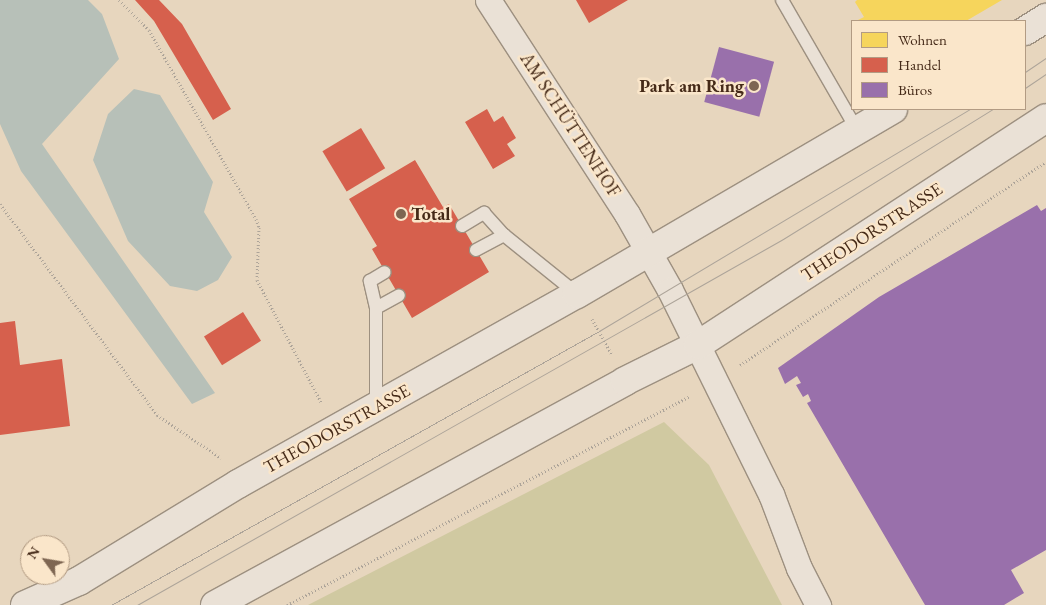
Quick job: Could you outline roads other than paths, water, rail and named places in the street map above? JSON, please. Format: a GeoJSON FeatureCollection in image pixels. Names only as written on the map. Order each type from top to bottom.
{"type":"FeatureCollection","features":[{"type":"Feature","properties":{"kind":"main road"},"geometry":{"type":"LineString","coordinates":[[1026,29],[1046,18]]}},
{"type":"Feature","properties":{"kind":"main road","name":"THEODORSTRASSE"},"geometry":{"type":"LineString","coordinates":[[25,605],[79,581],[238,484],[376,409],[577,294],[891,110]]}},
{"type":"Feature","properties":{"kind":"main road","name":"THEODORSTRASSE"},"geometry":{"type":"LineString","coordinates":[[215,605],[625,380],[698,345],[1046,118]]}},
{"type":"Feature","properties":{"kind":"main road"},"geometry":{"type":"LineString","coordinates":[[56,605],[79,581]]}},
{"type":"Feature","properties":{"kind":"street","name":"AM SCHÜTTENHOF"},"geometry":{"type":"LineString","coordinates":[[488,0],[649,252]]}},
{"type":"Feature","properties":{"kind":"street"},"geometry":{"type":"LineString","coordinates":[[649,252],[698,345],[771,494],[799,568],[818,605]]}},
{"type":"Feature","properties":{"kind":"lane"},"geometry":{"type":"LineString","coordinates":[[782,0],[857,130]]}},
{"type":"Feature","properties":{"kind":"lane"},"geometry":{"type":"LineString","coordinates":[[462,226],[484,213],[504,234],[577,294]]}},
{"type":"Feature","properties":{"kind":"lane"},"geometry":{"type":"LineString","coordinates":[[476,250],[504,234]]}},
{"type":"Feature","properties":{"kind":"lane"},"geometry":{"type":"LineString","coordinates":[[376,409],[376,308],[370,281],[385,272]]}},
{"type":"Feature","properties":{"kind":"lane"},"geometry":{"type":"LineString","coordinates":[[376,308],[398,295]]}},
{"type":"Feature","properties":{"kind":"tram line"},"geometry":{"type":"LineString","coordinates":[[1026,71],[1046,58]]}},
{"type":"Feature","properties":{"kind":"tram line"},"geometry":{"type":"LineString","coordinates":[[1026,87],[1046,74]]}},
{"type":"Feature","properties":{"kind":"tram line"},"geometry":{"type":"LineString","coordinates":[[111,605],[599,331],[968,110]]}},
{"type":"Feature","properties":{"kind":"tram line"},"geometry":{"type":"LineString","coordinates":[[137,605],[783,239],[991,110]]}},
{"type":"Feature","properties":{"kind":"place","name":"Park am Ring"},"geometry":{"type":"Point","coordinates":[754,86]}},
{"type":"Feature","properties":{"kind":"place","name":"Total"},"geometry":{"type":"Point","coordinates":[401,214]}}]}
